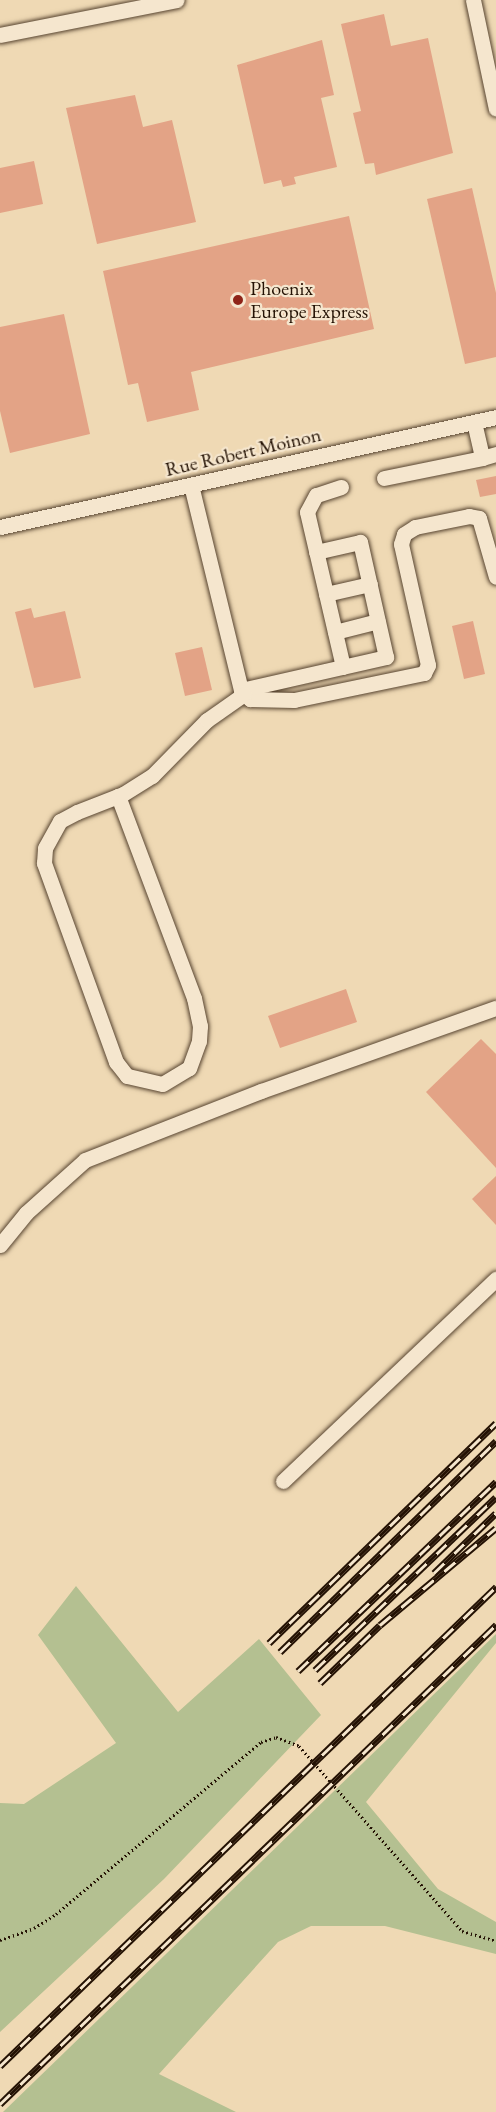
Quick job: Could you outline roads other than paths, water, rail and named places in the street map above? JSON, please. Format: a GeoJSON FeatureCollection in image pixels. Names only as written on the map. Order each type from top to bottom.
{"type":"FeatureCollection","features":[{"type":"Feature","properties":{"kind":"street"},"geometry":{"type":"LineString","coordinates":[[0,35],[177,0]]}},
{"type":"Feature","properties":{"kind":"street"},"geometry":{"type":"LineString","coordinates":[[473,0],[496,109]]}},
{"type":"Feature","properties":{"kind":"street","name":"Rue Robert Moinon"},"geometry":{"type":"LineString","coordinates":[[0,527],[496,417]]}},
{"type":"Feature","properties":{"kind":"street"},"geometry":{"type":"LineString","coordinates":[[384,478],[489,456],[474,422]]}},
{"type":"Feature","properties":{"kind":"street"},"geometry":{"type":"LineString","coordinates":[[190,485],[243,692]]}},
{"type":"Feature","properties":{"kind":"street"},"geometry":{"type":"LineString","coordinates":[[341,487],[322,491],[310,502],[307,513],[343,667]]}},
{"type":"Feature","properties":{"kind":"street"},"geometry":{"type":"LineString","coordinates":[[243,692],[266,702],[294,700],[424,673],[428,665],[401,544],[404,534],[416,527],[469,516],[479,518],[496,577]]}},
{"type":"Feature","properties":{"kind":"street"},"geometry":{"type":"LineString","coordinates":[[118,796],[194,998],[200,1026],[199,1041],[189,1068],[162,1084],[127,1077],[116,1062],[44,863],[45,848],[60,821],[118,796],[152,776],[207,720],[243,692],[386,657],[360,542],[316,552]]}},
{"type":"Feature","properties":{"kind":"street"},"geometry":{"type":"LineString","coordinates":[[326,594],[370,584]]}},
{"type":"Feature","properties":{"kind":"street"},"geometry":{"type":"LineString","coordinates":[[335,632],[378,621]]}},
{"type":"Feature","properties":{"kind":"street"},"geometry":{"type":"LineString","coordinates":[[0,1245],[26,1213],[85,1160],[261,1090],[496,1008]]}},
{"type":"Feature","properties":{"kind":"street"},"geometry":{"type":"LineString","coordinates":[[283,1482],[496,1279]]}},
{"type":"Feature","properties":{"kind":"railway"},"geometry":{"type":"LineString","coordinates":[[269,1643],[496,1423]]}},
{"type":"Feature","properties":{"kind":"railway"},"geometry":{"type":"LineString","coordinates":[[280,1652],[496,1441]]}},
{"type":"Feature","properties":{"kind":"railway"},"geometry":{"type":"LineString","coordinates":[[298,1671],[496,1482]]}},
{"type":"Feature","properties":{"kind":"railway"},"geometry":{"type":"LineString","coordinates":[[315,1670],[496,1497]]}},
{"type":"Feature","properties":{"kind":"railway"},"geometry":{"type":"LineString","coordinates":[[434,1573],[496,1513]]}},
{"type":"Feature","properties":{"kind":"railway"},"geometry":{"type":"LineString","coordinates":[[320,1683],[380,1625],[496,1528]]}},
{"type":"Feature","properties":{"kind":"railway"},"geometry":{"type":"LineString","coordinates":[[0,2066],[496,1587]]}},
{"type":"Feature","properties":{"kind":"railway"},"geometry":{"type":"LineString","coordinates":[[0,2104],[496,1625]]}},
{"type":"Feature","properties":{"kind":"place","name":"Phoenix Europe Express"},"geometry":{"type":"Point","coordinates":[238,300]}}]}
